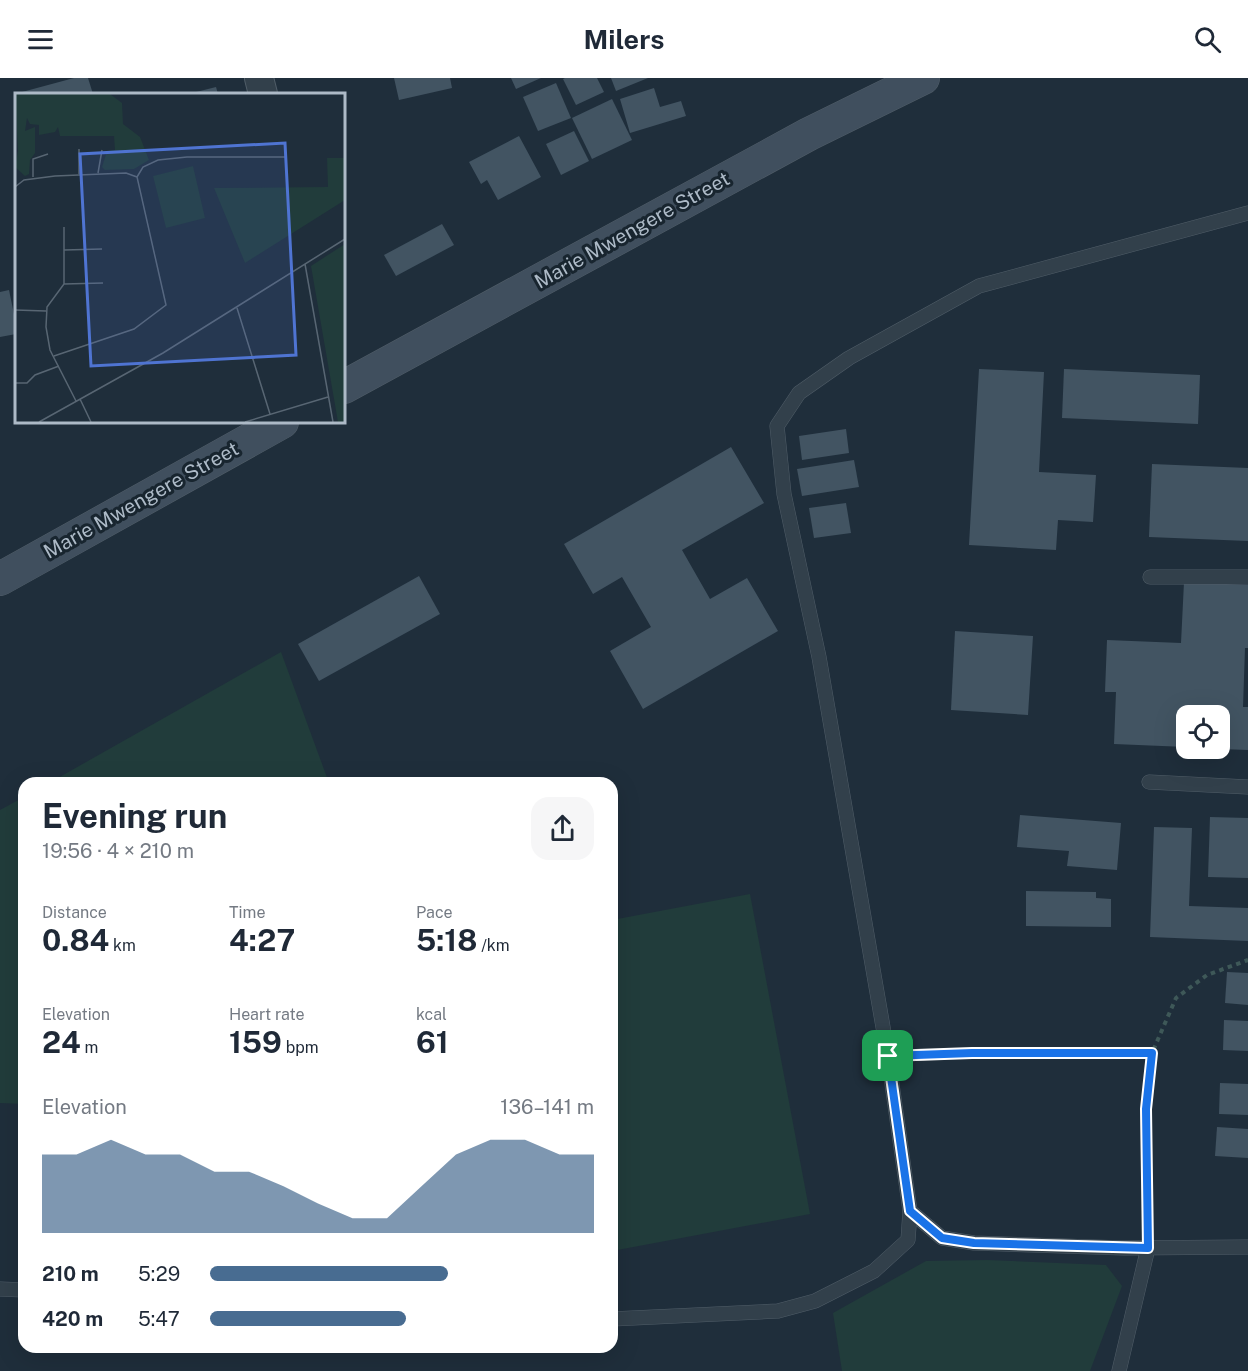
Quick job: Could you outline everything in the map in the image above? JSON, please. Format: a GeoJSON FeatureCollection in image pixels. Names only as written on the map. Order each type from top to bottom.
{"type":"FeatureCollection","features":[{"type":"Feature","properties":{"kind":"main road","name":"Marie Mwengere Street"},"geometry":{"type":"LineString","coordinates":[[345,382],[809,134],[923,78]]}},
{"type":"Feature","properties":{"kind":"main road","name":"Marie Mwengere Street"},"geometry":{"type":"LineString","coordinates":[[0,579],[280,423]]}},
{"type":"Feature","properties":{"kind":"street"},"geometry":{"type":"LineString","coordinates":[[259,78],[263,93]]}},
{"type":"Feature","properties":{"kind":"lane"},"geometry":{"type":"LineString","coordinates":[[618,1319],[778,1311],[815,1301],[874,1271],[908,1240],[910,1211],[888,1056],[819,657],[784,494],[777,426],[799,393],[849,358],[979,286],[1248,213]]}},
{"type":"Feature","properties":{"kind":"lane"},"geometry":{"type":"LineString","coordinates":[[1150,577],[1248,577]]}},
{"type":"Feature","properties":{"kind":"lane"},"geometry":{"type":"LineString","coordinates":[[1149,783],[1248,787]]}},
{"type":"Feature","properties":{"kind":"lane"},"geometry":{"type":"LineString","coordinates":[[910,1211],[942,1238],[974,1243],[1148,1248],[1248,1247]]}},
{"type":"Feature","properties":{"kind":"lane"},"geometry":{"type":"LineString","coordinates":[[1119,1371],[1148,1248]]}},
{"type":"Feature","properties":{"kind":"lane"},"geometry":{"type":"LineString","coordinates":[[0,1289],[18,1290]]}},
{"type":"Feature","properties":{"kind":"path"},"geometry":{"type":"LineString","coordinates":[[1148,1248],[1146,1109],[1152,1053],[1176,998],[1207,975],[1248,960]]}},
{"type":"Feature","properties":{"kind":"path"},"geometry":{"type":"LineString","coordinates":[[888,1056],[984,1053],[1152,1053]]}},
{"type":"Feature","properties":{"kind":"green space"},"geometry":{"type":"Polygon","coordinates":[[[281,652],[327,777],[60,777],[281,652]]]}},
{"type":"Feature","properties":{"kind":"green space"},"geometry":{"type":"Polygon","coordinates":[[[18,800],[18,1104],[0,1103],[0,810],[18,800]]]}},
{"type":"Feature","properties":{"kind":"green space"},"geometry":{"type":"Polygon","coordinates":[[[750,894],[810,1214],[618,1250],[618,919],[750,894]]]}},
{"type":"Feature","properties":{"kind":"green space"},"geometry":{"type":"Polygon","coordinates":[[[987,1260],[1106,1265],[1122,1286],[1090,1371],[842,1371],[833,1313],[926,1261],[987,1260]]]}},
{"type":"Feature","properties":{"kind":"building"},"geometry":{"type":"Polygon","coordinates":[[[74,78],[88,78],[93,93],[22,93],[74,78]]]}},
{"type":"Feature","properties":{"kind":"building"},"geometry":{"type":"Polygon","coordinates":[[[394,78],[450,78],[452,88],[399,100],[394,78]]]}},
{"type":"Feature","properties":{"kind":"building"},"geometry":{"type":"Polygon","coordinates":[[[511,78],[541,78],[516,89],[511,78]]]}},
{"type":"Feature","properties":{"kind":"building"},"geometry":{"type":"Polygon","coordinates":[[[597,78],[604,92],[576,105],[563,79],[597,78]]]}},
{"type":"Feature","properties":{"kind":"building"},"geometry":{"type":"Polygon","coordinates":[[[611,78],[648,78],[616,91],[611,78]]]}},
{"type":"Feature","properties":{"kind":"building"},"geometry":{"type":"Polygon","coordinates":[[[556,83],[571,118],[538,131],[523,97],[556,83]]]}},
{"type":"Feature","properties":{"kind":"building"},"geometry":{"type":"Polygon","coordinates":[[[216,87],[218,93],[192,93],[216,87]]]}},
{"type":"Feature","properties":{"kind":"building"},"geometry":{"type":"Polygon","coordinates":[[[654,88],[660,107],[681,101],[686,116],[630,133],[620,99],[654,88]]]}},
{"type":"Feature","properties":{"kind":"building"},"geometry":{"type":"Polygon","coordinates":[[[612,99],[632,140],[592,159],[572,118],[612,99]]]}},
{"type":"Feature","properties":{"kind":"building"},"geometry":{"type":"Polygon","coordinates":[[[574,131],[589,161],[561,175],[546,144],[574,131]]]}},
{"type":"Feature","properties":{"kind":"building"},"geometry":{"type":"Polygon","coordinates":[[[519,136],[541,177],[498,200],[487,180],[481,184],[469,162],[519,136]]]}},
{"type":"Feature","properties":{"kind":"building"},"geometry":{"type":"Polygon","coordinates":[[[442,224],[454,245],[396,276],[384,255],[442,224]]]}},
{"type":"Feature","properties":{"kind":"building"},"geometry":{"type":"Polygon","coordinates":[[[9,290],[15,319],[15,334],[0,337],[0,292],[9,290]]]}},
{"type":"Feature","properties":{"kind":"building"},"geometry":{"type":"Polygon","coordinates":[[[979,369],[1044,372],[1039,472],[1096,475],[1093,522],[1058,520],[1056,550],[969,545],[979,369]]]}},
{"type":"Feature","properties":{"kind":"building"},"geometry":{"type":"Polygon","coordinates":[[[1064,369],[1200,375],[1198,424],[1062,418],[1064,369]]]}},
{"type":"Feature","properties":{"kind":"building"},"geometry":{"type":"Polygon","coordinates":[[[846,429],[849,453],[802,460],[799,436],[846,429]]]}},
{"type":"Feature","properties":{"kind":"building"},"geometry":{"type":"Polygon","coordinates":[[[731,447],[764,503],[682,550],[710,599],[747,578],[778,631],[643,709],[610,651],[651,627],[622,577],[593,594],[564,544],[731,447]]]}},
{"type":"Feature","properties":{"kind":"building"},"geometry":{"type":"Polygon","coordinates":[[[854,460],[859,487],[802,496],[797,469],[854,460]]]}},
{"type":"Feature","properties":{"kind":"building"},"geometry":{"type":"Polygon","coordinates":[[[1152,464],[1248,468],[1248,541],[1149,537],[1152,464]]]}},
{"type":"Feature","properties":{"kind":"building"},"geometry":{"type":"Polygon","coordinates":[[[846,503],[851,533],[814,538],[809,508],[846,503]]]}},
{"type":"Feature","properties":{"kind":"building"},"geometry":{"type":"Polygon","coordinates":[[[419,576],[440,614],[319,681],[298,644],[419,576]]]}},
{"type":"Feature","properties":{"kind":"building"},"geometry":{"type":"Polygon","coordinates":[[[1184,582],[1248,585],[1248,648],[1245,648],[1243,707],[1248,707],[1248,750],[1230,749],[1230,705],[1176,705],[1176,747],[1114,744],[1116,692],[1105,692],[1107,640],[1181,643],[1184,582]]]}},
{"type":"Feature","properties":{"kind":"building"},"geometry":{"type":"Polygon","coordinates":[[[955,631],[1033,636],[1028,715],[951,710],[955,631]]]}},
{"type":"Feature","properties":{"kind":"building"},"geometry":{"type":"Polygon","coordinates":[[[1020,815],[1121,823],[1117,870],[1067,866],[1069,851],[1017,847],[1020,815]]]}},
{"type":"Feature","properties":{"kind":"building"},"geometry":{"type":"Polygon","coordinates":[[[1210,817],[1248,818],[1248,878],[1208,877],[1210,817]]]}},
{"type":"Feature","properties":{"kind":"building"},"geometry":{"type":"Polygon","coordinates":[[[1154,827],[1192,828],[1189,906],[1248,908],[1248,941],[1150,937],[1154,827]]]}},
{"type":"Feature","properties":{"kind":"building"},"geometry":{"type":"Polygon","coordinates":[[[1026,891],[1096,892],[1096,898],[1111,899],[1111,927],[1026,926],[1026,891]]]}},
{"type":"Feature","properties":{"kind":"building"},"geometry":{"type":"Polygon","coordinates":[[[1227,972],[1248,973],[1248,1005],[1225,1003],[1227,972]]]}},
{"type":"Feature","properties":{"kind":"building"},"geometry":{"type":"Polygon","coordinates":[[[1224,1020],[1248,1021],[1248,1051],[1223,1050],[1224,1020]]]}},
{"type":"Feature","properties":{"kind":"building"},"geometry":{"type":"Polygon","coordinates":[[[1220,1083],[1248,1084],[1248,1115],[1219,1114],[1220,1083]]]}},
{"type":"Feature","properties":{"kind":"building"},"geometry":{"type":"Polygon","coordinates":[[[1217,1127],[1248,1129],[1248,1158],[1215,1156],[1217,1127]]]}},
{"type":"Feature","properties":{"kind":"route"},"geometry":{"type":"LineString","coordinates":[[972,1053],[1152,1053],[1146,1109],[1148,1248],[974,1243],[942,1238],[910,1211],[888,1056],[972,1053]]}}]}
